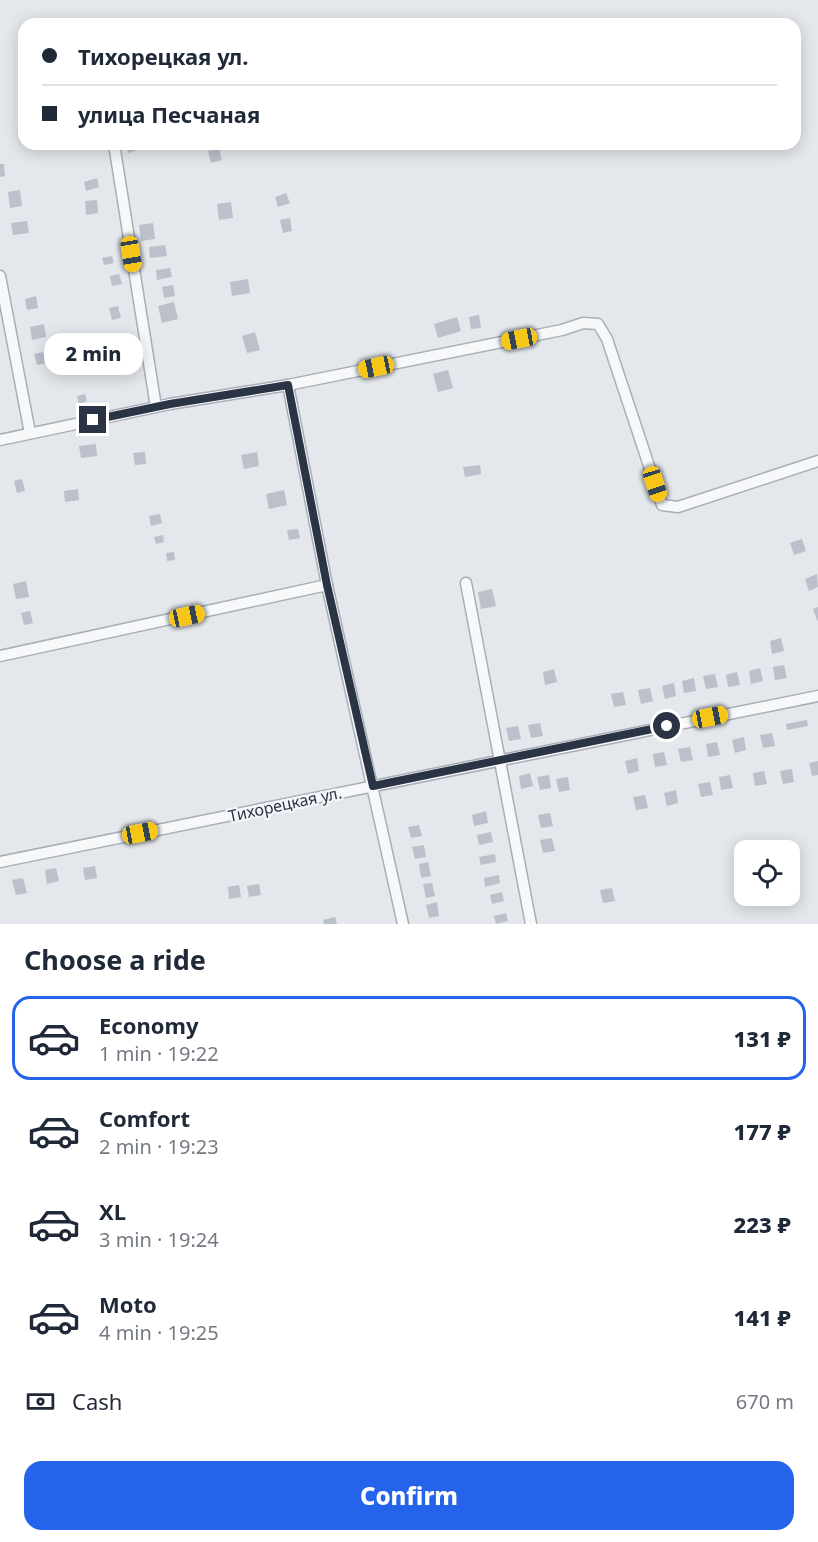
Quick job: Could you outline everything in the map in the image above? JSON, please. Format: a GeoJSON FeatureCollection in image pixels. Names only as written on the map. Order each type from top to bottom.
{"type":"FeatureCollection","features":[{"type":"Feature","properties":{"kind":"street"},"geometry":{"type":"LineString","coordinates":[[115,150],[156,407]]}},
{"type":"Feature","properties":{"kind":"street"},"geometry":{"type":"LineString","coordinates":[[0,276],[30,434]]}},
{"type":"Feature","properties":{"kind":"street"},"geometry":{"type":"LineString","coordinates":[[0,440],[170,404],[288,385],[562,330],[583,322],[598,324],[607,339],[662,505],[678,507],[818,461]]}},
{"type":"Feature","properties":{"kind":"street"},"geometry":{"type":"LineString","coordinates":[[288,385],[327,585],[404,924]]}},
{"type":"Feature","properties":{"kind":"street"},"geometry":{"type":"LineString","coordinates":[[466,583],[531,924]]}},
{"type":"Feature","properties":{"kind":"street"},"geometry":{"type":"LineString","coordinates":[[0,656],[327,585]]}},
{"type":"Feature","properties":{"kind":"street","name":"Тихорецкая ул."},"geometry":{"type":"LineString","coordinates":[[0,862],[818,696]]}},
{"type":"Feature","properties":{"kind":"building"},"geometry":{"type":"Polygon","coordinates":[[[219,150],[222,160],[211,163],[208,151],[219,150]]]}},
{"type":"Feature","properties":{"kind":"building"},"geometry":{"type":"Polygon","coordinates":[[[0,164],[4,164],[5,176],[0,177],[0,164]]]}},
{"type":"Feature","properties":{"kind":"building"},"geometry":{"type":"Polygon","coordinates":[[[97,178],[99,187],[86,191],[84,182],[97,178]]]}},
{"type":"Feature","properties":{"kind":"building"},"geometry":{"type":"Polygon","coordinates":[[[20,190],[22,206],[10,208],[8,192],[20,190]]]}},
{"type":"Feature","properties":{"kind":"building"},"geometry":{"type":"Polygon","coordinates":[[[286,193],[290,203],[278,207],[275,197],[286,193]]]}},
{"type":"Feature","properties":{"kind":"building"},"geometry":{"type":"Polygon","coordinates":[[[97,200],[98,213],[86,215],[85,201],[97,200]]]}},
{"type":"Feature","properties":{"kind":"building"},"geometry":{"type":"Polygon","coordinates":[[[231,202],[233,218],[219,220],[217,204],[231,202]]]}},
{"type":"Feature","properties":{"kind":"building"},"geometry":{"type":"Polygon","coordinates":[[[290,218],[292,231],[283,233],[280,220],[290,218]]]}},
{"type":"Feature","properties":{"kind":"building"},"geometry":{"type":"Polygon","coordinates":[[[27,221],[29,233],[13,235],[11,223],[27,221]]]}},
{"type":"Feature","properties":{"kind":"building"},"geometry":{"type":"Polygon","coordinates":[[[153,223],[155,239],[141,241],[139,225],[153,223]]]}},
{"type":"Feature","properties":{"kind":"building"},"geometry":{"type":"Polygon","coordinates":[[[165,245],[167,256],[150,258],[149,247],[165,245]]]}},
{"type":"Feature","properties":{"kind":"building"},"geometry":{"type":"Polygon","coordinates":[[[112,256],[114,263],[104,265],[102,258],[112,256]]]}},
{"type":"Feature","properties":{"kind":"building"},"geometry":{"type":"Polygon","coordinates":[[[170,268],[172,277],[157,280],[156,270],[170,268]]]}},
{"type":"Feature","properties":{"kind":"building"},"geometry":{"type":"Polygon","coordinates":[[[119,274],[122,284],[112,286],[110,276],[119,274]]]}},
{"type":"Feature","properties":{"kind":"building"},"geometry":{"type":"Polygon","coordinates":[[[248,279],[250,293],[232,296],[230,282],[248,279]]]}},
{"type":"Feature","properties":{"kind":"building"},"geometry":{"type":"Polygon","coordinates":[[[173,285],[175,296],[164,298],[162,287],[173,285]]]}},
{"type":"Feature","properties":{"kind":"building"},"geometry":{"type":"Polygon","coordinates":[[[36,296],[38,308],[27,310],[25,299],[36,296]]]}},
{"type":"Feature","properties":{"kind":"building"},"geometry":{"type":"Polygon","coordinates":[[[174,302],[178,319],[162,323],[158,306],[174,302]]]}},
{"type":"Feature","properties":{"kind":"building"},"geometry":{"type":"Polygon","coordinates":[[[118,306],[121,318],[112,320],[109,308],[118,306]]]}},
{"type":"Feature","properties":{"kind":"building"},"geometry":{"type":"Polygon","coordinates":[[[479,315],[481,328],[471,329],[469,317],[479,315]]]}},
{"type":"Feature","properties":{"kind":"building"},"geometry":{"type":"Polygon","coordinates":[[[457,317],[461,331],[438,338],[434,324],[457,317]]]}},
{"type":"Feature","properties":{"kind":"building"},"geometry":{"type":"Polygon","coordinates":[[[44,324],[46,337],[32,340],[30,327],[44,324]]]}},
{"type":"Feature","properties":{"kind":"building"},"geometry":{"type":"Polygon","coordinates":[[[255,332],[260,350],[247,353],[242,336],[255,332]]]}},
{"type":"Feature","properties":{"kind":"building"},"geometry":{"type":"Polygon","coordinates":[[[124,334],[127,344],[115,347],[112,337],[124,334]]]}},
{"type":"Feature","properties":{"kind":"building"},"geometry":{"type":"Polygon","coordinates":[[[43,352],[46,363],[37,365],[34,354],[43,352]]]}},
{"type":"Feature","properties":{"kind":"building"},"geometry":{"type":"Polygon","coordinates":[[[134,360],[135,370],[122,371],[121,362],[134,360]]]}},
{"type":"Feature","properties":{"kind":"building"},"geometry":{"type":"Polygon","coordinates":[[[448,370],[453,388],[438,392],[433,374],[448,370]]]}},
{"type":"Feature","properties":{"kind":"building"},"geometry":{"type":"Polygon","coordinates":[[[85,394],[87,401],[79,404],[77,396],[85,394]]]}},
{"type":"Feature","properties":{"kind":"building"},"geometry":{"type":"Polygon","coordinates":[[[96,444],[97,456],[81,458],[79,446],[96,444]]]}},
{"type":"Feature","properties":{"kind":"building"},"geometry":{"type":"Polygon","coordinates":[[[145,452],[146,464],[135,465],[133,453],[145,452]]]}},
{"type":"Feature","properties":{"kind":"building"},"geometry":{"type":"Polygon","coordinates":[[[257,452],[259,466],[244,469],[241,455],[257,452]]]}},
{"type":"Feature","properties":{"kind":"building"},"geometry":{"type":"Polygon","coordinates":[[[480,465],[481,474],[465,477],[463,467],[480,465]]]}},
{"type":"Feature","properties":{"kind":"building"},"geometry":{"type":"Polygon","coordinates":[[[22,479],[25,491],[17,493],[14,481],[22,479]]]}},
{"type":"Feature","properties":{"kind":"building"},"geometry":{"type":"Polygon","coordinates":[[[78,489],[79,500],[65,502],[64,491],[78,489]]]}},
{"type":"Feature","properties":{"kind":"building"},"geometry":{"type":"Polygon","coordinates":[[[284,490],[287,505],[269,509],[266,494],[284,490]]]}},
{"type":"Feature","properties":{"kind":"building"},"geometry":{"type":"Polygon","coordinates":[[[160,514],[162,523],[151,526],[149,516],[160,514]]]}},
{"type":"Feature","properties":{"kind":"building"},"geometry":{"type":"Polygon","coordinates":[[[298,529],[300,538],[289,540],[287,530],[298,529]]]}},
{"type":"Feature","properties":{"kind":"building"},"geometry":{"type":"Polygon","coordinates":[[[163,535],[164,542],[156,544],[154,537],[163,535]]]}},
{"type":"Feature","properties":{"kind":"building"},"geometry":{"type":"Polygon","coordinates":[[[802,539],[806,551],[794,555],[790,543],[802,539]]]}},
{"type":"Feature","properties":{"kind":"building"},"geometry":{"type":"Polygon","coordinates":[[[174,552],[175,560],[167,561],[166,553],[174,552]]]}},
{"type":"Feature","properties":{"kind":"building"},"geometry":{"type":"Polygon","coordinates":[[[817,574],[818,587],[809,591],[805,579],[817,574]]]}},
{"type":"Feature","properties":{"kind":"building"},"geometry":{"type":"Polygon","coordinates":[[[26,581],[29,597],[16,599],[13,584],[26,581]]]}},
{"type":"Feature","properties":{"kind":"building"},"geometry":{"type":"Polygon","coordinates":[[[492,589],[496,606],[481,609],[478,592],[492,589]]]}},
{"type":"Feature","properties":{"kind":"building"},"geometry":{"type":"Polygon","coordinates":[[[818,607],[818,622],[813,609],[818,607]]]}},
{"type":"Feature","properties":{"kind":"building"},"geometry":{"type":"Polygon","coordinates":[[[30,611],[33,623],[24,625],[21,613],[30,611]]]}},
{"type":"Feature","properties":{"kind":"building"},"geometry":{"type":"Polygon","coordinates":[[[781,638],[784,651],[772,654],[770,641],[781,638]]]}},
{"type":"Feature","properties":{"kind":"building"},"geometry":{"type":"Polygon","coordinates":[[[784,665],[787,678],[775,680],[773,667],[784,665]]]}},
{"type":"Feature","properties":{"kind":"building"},"geometry":{"type":"Polygon","coordinates":[[[760,668],[763,681],[751,684],[749,671],[760,668]]]}},
{"type":"Feature","properties":{"kind":"building"},"geometry":{"type":"Polygon","coordinates":[[[554,669],[557,682],[545,685],[543,672],[554,669]]]}},
{"type":"Feature","properties":{"kind":"building"},"geometry":{"type":"Polygon","coordinates":[[[737,672],[740,685],[728,687],[726,675],[737,672]]]}},
{"type":"Feature","properties":{"kind":"building"},"geometry":{"type":"Polygon","coordinates":[[[715,674],[718,687],[706,689],[703,676],[715,674]]]}},
{"type":"Feature","properties":{"kind":"building"},"geometry":{"type":"Polygon","coordinates":[[[694,678],[696,691],[684,693],[682,681],[694,678]]]}},
{"type":"Feature","properties":{"kind":"building"},"geometry":{"type":"Polygon","coordinates":[[[674,683],[676,696],[665,699],[662,686],[674,683]]]}},
{"type":"Feature","properties":{"kind":"building"},"geometry":{"type":"Polygon","coordinates":[[[650,688],[653,701],[641,704],[638,690],[650,688]]]}},
{"type":"Feature","properties":{"kind":"building"},"geometry":{"type":"Polygon","coordinates":[[[623,692],[626,705],[614,707],[611,694],[623,692]]]}},
{"type":"Feature","properties":{"kind":"building"},"geometry":{"type":"Polygon","coordinates":[[[807,720],[808,726],[787,730],[786,724],[807,720]]]}},
{"type":"Feature","properties":{"kind":"building"},"geometry":{"type":"Polygon","coordinates":[[[540,723],[543,736],[531,738],[528,725],[540,723]]]}},
{"type":"Feature","properties":{"kind":"building"},"geometry":{"type":"Polygon","coordinates":[[[518,726],[521,739],[509,741],[506,728],[518,726]]]}},
{"type":"Feature","properties":{"kind":"building"},"geometry":{"type":"Polygon","coordinates":[[[772,733],[775,746],[763,748],[760,735],[772,733]]]}},
{"type":"Feature","properties":{"kind":"building"},"geometry":{"type":"Polygon","coordinates":[[[744,737],[746,750],[735,753],[732,740],[744,737]]]}},
{"type":"Feature","properties":{"kind":"building"},"geometry":{"type":"Polygon","coordinates":[[[717,742],[720,755],[708,757],[706,744],[717,742]]]}},
{"type":"Feature","properties":{"kind":"building"},"geometry":{"type":"Polygon","coordinates":[[[690,747],[693,760],[681,762],[678,749],[690,747]]]}},
{"type":"Feature","properties":{"kind":"building"},"geometry":{"type":"Polygon","coordinates":[[[664,752],[667,765],[655,767],[653,754],[664,752]]]}},
{"type":"Feature","properties":{"kind":"building"},"geometry":{"type":"Polygon","coordinates":[[[637,758],[639,771],[628,774],[625,761],[637,758]]]}},
{"type":"Feature","properties":{"kind":"building"},"geometry":{"type":"Polygon","coordinates":[[[818,761],[818,775],[812,776],[809,763],[818,761]]]}},
{"type":"Feature","properties":{"kind":"building"},"geometry":{"type":"Polygon","coordinates":[[[792,769],[794,782],[783,784],[780,771],[792,769]]]}},
{"type":"Feature","properties":{"kind":"building"},"geometry":{"type":"Polygon","coordinates":[[[764,771],[767,784],[755,786],[753,773],[764,771]]]}},
{"type":"Feature","properties":{"kind":"building"},"geometry":{"type":"Polygon","coordinates":[[[530,773],[533,786],[521,789],[519,776],[530,773]]]}},
{"type":"Feature","properties":{"kind":"building"},"geometry":{"type":"Polygon","coordinates":[[[549,775],[551,788],[540,790],[537,777],[549,775]]]}},
{"type":"Feature","properties":{"kind":"building"},"geometry":{"type":"Polygon","coordinates":[[[730,775],[733,788],[721,790],[719,777],[730,775]]]}},
{"type":"Feature","properties":{"kind":"building"},"geometry":{"type":"Polygon","coordinates":[[[568,777],[570,790],[559,792],[556,779],[568,777]]]}},
{"type":"Feature","properties":{"kind":"building"},"geometry":{"type":"Polygon","coordinates":[[[710,782],[713,795],[701,797],[698,784],[710,782]]]}},
{"type":"Feature","properties":{"kind":"building"},"geometry":{"type":"Polygon","coordinates":[[[676,790],[678,803],[667,806],[664,793],[676,790]]]}},
{"type":"Feature","properties":{"kind":"building"},"geometry":{"type":"Polygon","coordinates":[[[645,795],[648,808],[636,810],[633,797],[645,795]]]}},
{"type":"Feature","properties":{"kind":"building"},"geometry":{"type":"Polygon","coordinates":[[[486,811],[488,823],[474,826],[472,815],[486,811]]]}},
{"type":"Feature","properties":{"kind":"building"},"geometry":{"type":"Polygon","coordinates":[[[550,813],[553,826],[541,828],[538,815],[550,813]]]}},
{"type":"Feature","properties":{"kind":"building"},"geometry":{"type":"Polygon","coordinates":[[[419,825],[422,836],[411,838],[408,827],[419,825]]]}},
{"type":"Feature","properties":{"kind":"building"},"geometry":{"type":"Polygon","coordinates":[[[491,832],[493,842],[479,845],[477,835],[491,832]]]}},
{"type":"Feature","properties":{"kind":"building"},"geometry":{"type":"Polygon","coordinates":[[[552,838],[555,851],[543,853],[540,840],[552,838]]]}},
{"type":"Feature","properties":{"kind":"building"},"geometry":{"type":"Polygon","coordinates":[[[424,845],[426,857],[415,859],[412,847],[424,845]]]}},
{"type":"Feature","properties":{"kind":"building"},"geometry":{"type":"Polygon","coordinates":[[[495,854],[496,862],[481,865],[479,857],[495,854]]]}},
{"type":"Feature","properties":{"kind":"building"},"geometry":{"type":"Polygon","coordinates":[[[428,862],[431,876],[421,878],[419,864],[428,862]]]}},
{"type":"Feature","properties":{"kind":"building"},"geometry":{"type":"Polygon","coordinates":[[[95,866],[97,878],[85,880],[83,868],[95,866]]]}},
{"type":"Feature","properties":{"kind":"building"},"geometry":{"type":"Polygon","coordinates":[[[56,868],[59,881],[47,884],[45,870],[56,868]]]}},
{"type":"Feature","properties":{"kind":"building"},"geometry":{"type":"Polygon","coordinates":[[[499,875],[500,883],[485,887],[484,878],[499,875]]]}},
{"type":"Feature","properties":{"kind":"building"},"geometry":{"type":"Polygon","coordinates":[[[23,878],[27,893],[16,895],[12,880],[23,878]]]}},
{"type":"Feature","properties":{"kind":"building"},"geometry":{"type":"Polygon","coordinates":[[[432,883],[435,896],[426,898],[423,884],[432,883]]]}},
{"type":"Feature","properties":{"kind":"building"},"geometry":{"type":"Polygon","coordinates":[[[259,884],[261,895],[249,897],[247,886],[259,884]]]}},
{"type":"Feature","properties":{"kind":"building"},"geometry":{"type":"Polygon","coordinates":[[[239,885],[241,897],[229,899],[228,887],[239,885]]]}},
{"type":"Feature","properties":{"kind":"building"},"geometry":{"type":"Polygon","coordinates":[[[612,888],[615,901],[603,903],[600,890],[612,888]]]}},
{"type":"Feature","properties":{"kind":"building"},"geometry":{"type":"Polygon","coordinates":[[[502,892],[504,901],[492,904],[490,895],[502,892]]]}},
{"type":"Feature","properties":{"kind":"building"},"geometry":{"type":"Polygon","coordinates":[[[437,902],[439,916],[429,918],[426,905],[437,902]]]}},
{"type":"Feature","properties":{"kind":"building"},"geometry":{"type":"Polygon","coordinates":[[[506,913],[508,921],[496,924],[494,916],[506,913]]]}},
{"type":"Feature","properties":{"kind":"building"},"geometry":{"type":"Polygon","coordinates":[[[335,917],[337,924],[324,924],[323,920],[335,917]]]}},
{"type":"Feature","properties":{"kind":"route"},"geometry":{"type":"LineString","coordinates":[[93,420],[170,404],[288,385],[327,585],[373,786],[667,726]]}}]}
